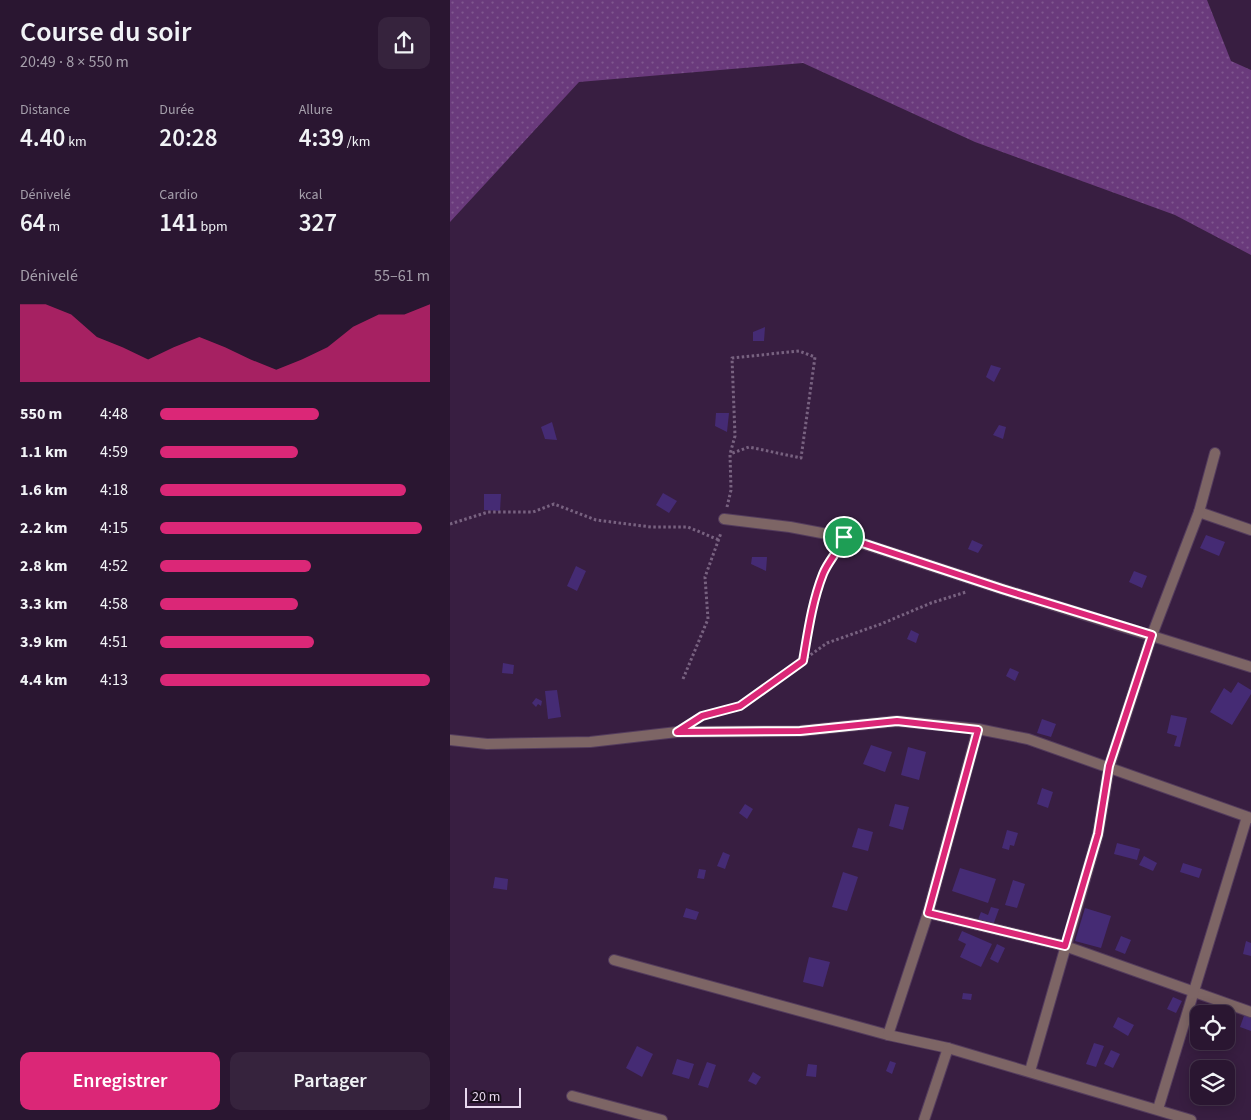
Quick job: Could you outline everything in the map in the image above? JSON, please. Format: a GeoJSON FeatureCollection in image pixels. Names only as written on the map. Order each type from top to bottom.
{"type":"FeatureCollection","features":[{"type":"Feature","properties":{"kind":"street"},"geometry":{"type":"LineString","coordinates":[[1030,1071],[1098,834],[1109,766],[1152,635],[1199,512],[1215,453]]}},
{"type":"Feature","properties":{"kind":"street"},"geometry":{"type":"LineString","coordinates":[[1199,512],[1251,530]]}},
{"type":"Feature","properties":{"kind":"street"},"geometry":{"type":"LineString","coordinates":[[724,519],[790,527],[844,537],[1251,667]]}},
{"type":"Feature","properties":{"kind":"street"},"geometry":{"type":"LineString","coordinates":[[450,740],[487,744],[590,742],[677,732],[800,731],[897,721],[978,730],[1028,739],[1109,766],[1249,818],[1158,1109]]}},
{"type":"Feature","properties":{"kind":"street"},"geometry":{"type":"LineString","coordinates":[[888,1036],[928,913],[978,730]]}},
{"type":"Feature","properties":{"kind":"street"},"geometry":{"type":"LineString","coordinates":[[928,913],[1065,946],[1251,1012]]}},
{"type":"Feature","properties":{"kind":"street"},"geometry":{"type":"LineString","coordinates":[[614,960],[888,1036],[948,1048],[1191,1120]]}},
{"type":"Feature","properties":{"kind":"street"},"geometry":{"type":"LineString","coordinates":[[924,1120],[948,1048]]}},
{"type":"Feature","properties":{"kind":"street"},"geometry":{"type":"LineString","coordinates":[[572,1096],[662,1120]]}},
{"type":"Feature","properties":{"kind":"path"},"geometry":{"type":"LineString","coordinates":[[683,679],[708,619],[705,577],[719,540],[731,490],[730,454],[735,436],[732,358],[799,351],[815,357],[801,458],[749,447],[730,454]]}},
{"type":"Feature","properties":{"kind":"path"},"geometry":{"type":"LineString","coordinates":[[450,524],[488,512],[533,512],[554,504],[596,520],[651,527],[688,527],[719,540]]}},
{"type":"Feature","properties":{"kind":"path"},"geometry":{"type":"LineString","coordinates":[[803,661],[814,600],[824,572],[844,537]]}},
{"type":"Feature","properties":{"kind":"path"},"geometry":{"type":"LineString","coordinates":[[677,732],[702,716],[740,706],[827,643],[881,624],[931,603],[975,591]]}},
{"type":"Feature","properties":{"kind":"shaded area"},"geometry":{"type":"Polygon","coordinates":[[[450,0],[1207,0],[1231,61],[1251,70],[1251,255],[1175,215],[975,142],[803,63],[579,82],[450,222],[450,0]]]}},
{"type":"Feature","properties":{"kind":"building"},"geometry":{"type":"Polygon","coordinates":[[[765,327],[764,341],[753,341],[753,332],[765,327]]]}},
{"type":"Feature","properties":{"kind":"building"},"geometry":{"type":"Polygon","coordinates":[[[991,365],[1001,368],[994,382],[986,377],[991,365]]]}},
{"type":"Feature","properties":{"kind":"building"},"geometry":{"type":"Polygon","coordinates":[[[716,413],[729,413],[727,432],[715,426],[716,413]]]}},
{"type":"Feature","properties":{"kind":"building"},"geometry":{"type":"Polygon","coordinates":[[[552,422],[557,440],[545,439],[541,427],[552,422]]]}},
{"type":"Feature","properties":{"kind":"building"},"geometry":{"type":"Polygon","coordinates":[[[999,425],[1006,427],[1003,439],[993,435],[999,425]]]}},
{"type":"Feature","properties":{"kind":"building"},"geometry":{"type":"Polygon","coordinates":[[[663,493],[677,501],[669,513],[656,505],[663,493]]]}},
{"type":"Feature","properties":{"kind":"building"},"geometry":{"type":"Polygon","coordinates":[[[484,494],[501,494],[500,511],[484,510],[484,494]]]}},
{"type":"Feature","properties":{"kind":"building"},"geometry":{"type":"Polygon","coordinates":[[[1206,535],[1225,542],[1219,556],[1200,548],[1206,535]]]}},
{"type":"Feature","properties":{"kind":"building"},"geometry":{"type":"Polygon","coordinates":[[[972,540],[983,545],[978,553],[968,549],[972,540]]]}},
{"type":"Feature","properties":{"kind":"building"},"geometry":{"type":"Polygon","coordinates":[[[752,557],[767,557],[766,571],[751,564],[752,557]]]}},
{"type":"Feature","properties":{"kind":"building"},"geometry":{"type":"Polygon","coordinates":[[[576,566],[586,571],[577,591],[567,586],[576,566]]]}},
{"type":"Feature","properties":{"kind":"building"},"geometry":{"type":"Polygon","coordinates":[[[1134,571],[1147,576],[1142,588],[1129,582],[1134,571]]]}},
{"type":"Feature","properties":{"kind":"building"},"geometry":{"type":"Polygon","coordinates":[[[911,630],[919,634],[916,643],[907,639],[911,630]]]}},
{"type":"Feature","properties":{"kind":"building"},"geometry":{"type":"Polygon","coordinates":[[[503,663],[514,665],[513,674],[502,673],[503,663]]]}},
{"type":"Feature","properties":{"kind":"building"},"geometry":{"type":"Polygon","coordinates":[[[1010,668],[1019,672],[1015,681],[1006,676],[1010,668]]]}},
{"type":"Feature","properties":{"kind":"building"},"geometry":{"type":"Polygon","coordinates":[[[1238,682],[1251,690],[1251,694],[1232,725],[1210,712],[1224,688],[1231,693],[1238,682]]]}},
{"type":"Feature","properties":{"kind":"building"},"geometry":{"type":"Polygon","coordinates":[[[557,690],[561,717],[548,719],[545,691],[557,690]]]}},
{"type":"Feature","properties":{"kind":"building"},"geometry":{"type":"Polygon","coordinates":[[[536,698],[542,701],[541,706],[538,704],[536,707],[532,703],[536,698]]]}},
{"type":"Feature","properties":{"kind":"building"},"geometry":{"type":"Polygon","coordinates":[[[1171,715],[1187,718],[1180,747],[1174,746],[1177,736],[1167,733],[1171,715]]]}},
{"type":"Feature","properties":{"kind":"building"},"geometry":{"type":"Polygon","coordinates":[[[1042,719],[1056,724],[1051,737],[1037,733],[1042,719]]]}},
{"type":"Feature","properties":{"kind":"building"},"geometry":{"type":"Polygon","coordinates":[[[871,745],[892,752],[885,772],[863,764],[871,745]]]}},
{"type":"Feature","properties":{"kind":"building"},"geometry":{"type":"Polygon","coordinates":[[[908,747],[926,752],[919,780],[901,775],[908,747]]]}},
{"type":"Feature","properties":{"kind":"building"},"geometry":{"type":"Polygon","coordinates":[[[1042,788],[1053,792],[1048,808],[1037,804],[1042,788]]]}},
{"type":"Feature","properties":{"kind":"building"},"geometry":{"type":"Polygon","coordinates":[[[745,804],[753,809],[747,819],[739,813],[745,804]]]}},
{"type":"Feature","properties":{"kind":"building"},"geometry":{"type":"Polygon","coordinates":[[[895,804],[909,807],[903,830],[889,826],[895,804]]]}},
{"type":"Feature","properties":{"kind":"building"},"geometry":{"type":"Polygon","coordinates":[[[858,828],[873,832],[868,851],[852,847],[858,828]]]}},
{"type":"Feature","properties":{"kind":"building"},"geometry":{"type":"Polygon","coordinates":[[[1007,830],[1018,833],[1014,846],[1010,845],[1009,850],[1002,848],[1007,830]]]}},
{"type":"Feature","properties":{"kind":"building"},"geometry":{"type":"Polygon","coordinates":[[[1117,843],[1140,849],[1137,860],[1114,854],[1117,843]]]}},
{"type":"Feature","properties":{"kind":"building"},"geometry":{"type":"Polygon","coordinates":[[[723,852],[730,855],[725,869],[717,866],[723,852]]]}},
{"type":"Feature","properties":{"kind":"building"},"geometry":{"type":"Polygon","coordinates":[[[1144,856],[1157,863],[1153,871],[1139,865],[1144,856]]]}},
{"type":"Feature","properties":{"kind":"building"},"geometry":{"type":"Polygon","coordinates":[[[1183,863],[1202,869],[1199,878],[1180,872],[1183,863]]]}},
{"type":"Feature","properties":{"kind":"building"},"geometry":{"type":"Polygon","coordinates":[[[960,868],[996,879],[988,903],[952,891],[960,868]]]}},
{"type":"Feature","properties":{"kind":"building"},"geometry":{"type":"Polygon","coordinates":[[[699,869],[706,870],[704,879],[697,878],[699,869]]]}},
{"type":"Feature","properties":{"kind":"building"},"geometry":{"type":"Polygon","coordinates":[[[843,872],[858,877],[847,911],[832,907],[843,872]]]}},
{"type":"Feature","properties":{"kind":"building"},"geometry":{"type":"Polygon","coordinates":[[[495,877],[508,879],[507,890],[493,888],[495,877]]]}},
{"type":"Feature","properties":{"kind":"building"},"geometry":{"type":"Polygon","coordinates":[[[1013,880],[1025,884],[1017,908],[1005,905],[1013,880]]]}},
{"type":"Feature","properties":{"kind":"building"},"geometry":{"type":"Polygon","coordinates":[[[991,907],[999,909],[992,928],[977,922],[981,912],[988,915],[991,907]]]}},
{"type":"Feature","properties":{"kind":"building"},"geometry":{"type":"Polygon","coordinates":[[[686,908],[699,912],[696,920],[683,917],[686,908]]]}},
{"type":"Feature","properties":{"kind":"building"},"geometry":{"type":"Polygon","coordinates":[[[1085,908],[1111,916],[1101,948],[1075,941],[1085,908]]]}},
{"type":"Feature","properties":{"kind":"building"},"geometry":{"type":"Polygon","coordinates":[[[962,931],[992,944],[981,967],[960,957],[966,944],[958,940],[962,931]]]}},
{"type":"Feature","properties":{"kind":"building"},"geometry":{"type":"Polygon","coordinates":[[[1121,936],[1131,940],[1125,954],[1115,950],[1121,936]]]}},
{"type":"Feature","properties":{"kind":"building"},"geometry":{"type":"Polygon","coordinates":[[[1246,941],[1251,943],[1251,956],[1243,954],[1246,941]]]}},
{"type":"Feature","properties":{"kind":"building"},"geometry":{"type":"Polygon","coordinates":[[[997,944],[1005,948],[998,963],[990,959],[997,944]]]}},
{"type":"Feature","properties":{"kind":"building"},"geometry":{"type":"Polygon","coordinates":[[[809,957],[830,962],[823,987],[803,982],[809,957]]]}},
{"type":"Feature","properties":{"kind":"building"},"geometry":{"type":"Polygon","coordinates":[[[963,993],[972,994],[971,1000],[962,999],[963,993]]]}},
{"type":"Feature","properties":{"kind":"building"},"geometry":{"type":"Polygon","coordinates":[[[1173,997],[1182,1001],[1176,1013],[1167,1009],[1173,997]]]}},
{"type":"Feature","properties":{"kind":"building"},"geometry":{"type":"Polygon","coordinates":[[[1245,1013],[1251,1014],[1251,1031],[1240,1027],[1245,1013]]]}},
{"type":"Feature","properties":{"kind":"building"},"geometry":{"type":"Polygon","coordinates":[[[1118,1017],[1134,1025],[1128,1036],[1113,1027],[1118,1017]]]}},
{"type":"Feature","properties":{"kind":"building"},"geometry":{"type":"Polygon","coordinates":[[[1094,1043],[1104,1046],[1096,1067],[1086,1064],[1094,1043]]]}},
{"type":"Feature","properties":{"kind":"building"},"geometry":{"type":"Polygon","coordinates":[[[637,1046],[653,1054],[642,1077],[626,1068],[637,1046]]]}},
{"type":"Feature","properties":{"kind":"building"},"geometry":{"type":"Polygon","coordinates":[[[1111,1050],[1120,1054],[1113,1068],[1104,1064],[1111,1050]]]}},
{"type":"Feature","properties":{"kind":"building"},"geometry":{"type":"Polygon","coordinates":[[[677,1059],[694,1064],[689,1079],[672,1074],[677,1059]]]}},
{"type":"Feature","properties":{"kind":"building"},"geometry":{"type":"Polygon","coordinates":[[[890,1061],[896,1063],[892,1074],[886,1071],[890,1061]]]}},
{"type":"Feature","properties":{"kind":"building"},"geometry":{"type":"Polygon","coordinates":[[[707,1062],[716,1065],[708,1088],[698,1085],[707,1062]]]}},
{"type":"Feature","properties":{"kind":"building"},"geometry":{"type":"Polygon","coordinates":[[[808,1064],[817,1065],[816,1077],[806,1076],[808,1064]]]}},
{"type":"Feature","properties":{"kind":"building"},"geometry":{"type":"Polygon","coordinates":[[[753,1072],[761,1077],[756,1085],[748,1081],[753,1072]]]}},
{"type":"Feature","properties":{"kind":"route"},"geometry":{"type":"LineString","coordinates":[[844,537],[1002,589],[1152,635],[1109,766],[1098,834],[1065,946],[928,913],[978,730],[897,721],[800,731],[677,732],[702,716],[740,706],[803,661],[814,600],[824,572],[844,537]]}}]}
